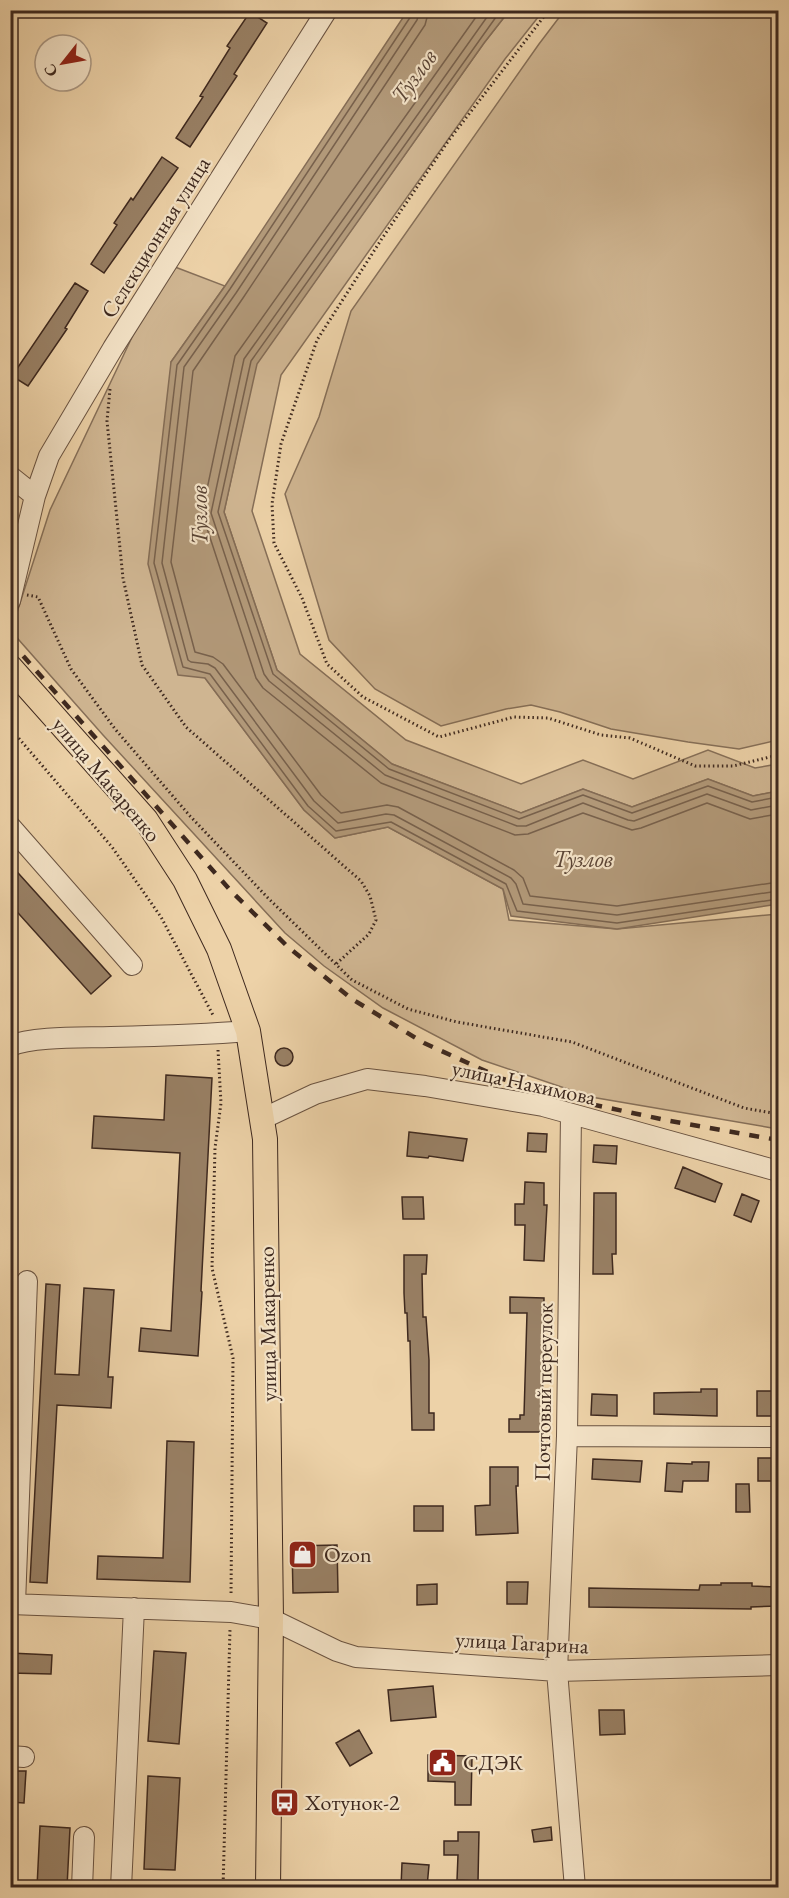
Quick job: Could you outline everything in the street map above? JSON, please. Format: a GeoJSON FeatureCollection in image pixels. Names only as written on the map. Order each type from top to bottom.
{"type":"FeatureCollection","features":[{"type":"Feature","properties":{"kind":"main road","name":"улица Макаренко"},"geometry":{"type":"LineString","coordinates":[[10,667],[146,820],[186,880],[219,949],[248,1030],[265,1139],[271,1619],[268,1887]]}},
{"type":"Feature","properties":{"kind":"street","name":"Селекционная улица"},"geometry":{"type":"LineString","coordinates":[[12,597],[35,496],[49,456],[113,348],[327,10]]}},
{"type":"Feature","properties":{"kind":"street"},"geometry":{"type":"LineString","coordinates":[[10,476],[35,496]]}},
{"type":"Feature","properties":{"kind":"street"},"geometry":{"type":"LineString","coordinates":[[10,826],[132,965]]}},
{"type":"Feature","properties":{"kind":"street"},"geometry":{"type":"LineString","coordinates":[[10,1046],[63,1038],[194,1035],[248,1030]]}},
{"type":"Feature","properties":{"kind":"street","name":"улица Нахимова"},"geometry":{"type":"LineString","coordinates":[[262,1119],[315,1094],[367,1079],[425,1086],[543,1106],[778,1171]]}},
{"type":"Feature","properties":{"kind":"street","name":"Почтовый переулок"},"geometry":{"type":"LineString","coordinates":[[572,1114],[567,1436],[557,1671],[575,1887]]}},
{"type":"Feature","properties":{"kind":"street"},"geometry":{"type":"LineString","coordinates":[[27,1281],[13,1604],[231,1612],[271,1619]]}},
{"type":"Feature","properties":{"kind":"street"},"geometry":{"type":"LineString","coordinates":[[567,1436],[778,1437]]}},
{"type":"Feature","properties":{"kind":"street"},"geometry":{"type":"LineString","coordinates":[[121,1887],[134,1608]]}},
{"type":"Feature","properties":{"kind":"street","name":"улица Гагарина"},"geometry":{"type":"LineString","coordinates":[[271,1619],[337,1651],[356,1657],[557,1671],[778,1665]]}},
{"type":"Feature","properties":{"kind":"street"},"geometry":{"type":"LineString","coordinates":[[82,1887],[84,1838]]}},
{"type":"Feature","properties":{"kind":"path"},"geometry":{"type":"LineString","coordinates":[[549,10],[449,140],[317,340],[281,444],[272,504],[274,543],[302,598],[327,664],[363,697],[439,737],[514,717],[548,717],[601,735],[630,738],[695,766],[733,766],[778,755]]}},
{"type":"Feature","properties":{"kind":"path"},"geometry":{"type":"LineString","coordinates":[[110,379],[107,422],[123,578],[142,665],[186,727],[361,880],[370,896],[376,920],[369,934],[336,964]]}},
{"type":"Feature","properties":{"kind":"path"},"geometry":{"type":"LineString","coordinates":[[12,597],[38,597],[70,669],[115,729],[190,816],[268,898],[352,980],[408,1009],[457,1022],[572,1042],[744,1108],[778,1114]]}},
{"type":"Feature","properties":{"kind":"path"},"geometry":{"type":"LineString","coordinates":[[10,728],[112,847],[161,917],[217,1023],[221,1103],[215,1158],[212,1268],[232,1358],[231,1612],[223,1887]]}},
{"type":"Feature","properties":{"kind":"shaded area"},"geometry":{"type":"Polygon","coordinates":[[[509,11],[543,11],[505,59],[281,375],[252,511],[300,654],[406,740],[521,784],[583,760],[633,779],[708,750],[755,768],[778,764],[778,791],[753,796],[708,779],[632,807],[583,789],[521,813],[392,764],[277,670],[224,512],[256,364],[509,11]]]}},
{"type":"Feature","properties":{"kind":"shaded area"},"geometry":{"type":"Polygon","coordinates":[[[564,11],[778,11],[778,740],[739,749],[688,742],[611,729],[531,705],[441,726],[375,689],[329,640],[285,494],[319,417],[351,311],[564,11]]]}},
{"type":"Feature","properties":{"kind":"shaded area"},"geometry":{"type":"Polygon","coordinates":[[[175,267],[225,286],[171,362],[205,678],[304,810],[335,838],[388,827],[503,889],[509,920],[617,929],[778,914],[778,1129],[591,1097],[482,1060],[383,1008],[324,966],[285,933],[11,631],[50,510],[134,333],[175,267]]]}},
{"type":"Feature","properties":{"kind":"water","name":"Тузлов"},"geometry":{"type":"Polygon","coordinates":[[[408,10],[509,11],[257,364],[224,512],[277,670],[392,764],[521,813],[583,789],[632,807],[708,779],[753,796],[778,791],[778,904],[617,929],[511,916],[503,889],[388,827],[335,838],[304,810],[205,678],[178,675],[148,564],[171,362],[225,286],[408,10]]]}},
{"type":"Feature","properties":{"kind":"building"},"geometry":{"type":"Polygon","coordinates":[[[250,12],[267,23],[234,74],[237,76],[190,147],[176,138],[203,97],[200,96],[230,48],[227,46],[250,12]]]}},
{"type":"Feature","properties":{"kind":"building"},"geometry":{"type":"Polygon","coordinates":[[[162,157],[178,168],[104,273],[91,264],[117,225],[114,223],[131,198],[133,200],[162,157]]]}},
{"type":"Feature","properties":{"kind":"building"},"geometry":{"type":"Polygon","coordinates":[[[75,283],[88,291],[65,328],[67,329],[28,386],[12,376],[75,283]]]}},
{"type":"Feature","properties":{"kind":"building"},"geometry":{"type":"Polygon","coordinates":[[[10,864],[111,976],[91,994],[10,904],[10,864]]]}},
{"type":"Feature","properties":{"kind":"building"},"geometry":{"type":"Polygon","coordinates":[[[284,1048],[290,1051],[293,1057],[290,1063],[284,1066],[278,1063],[275,1057],[278,1051],[284,1048]]]}},
{"type":"Feature","properties":{"kind":"building"},"geometry":{"type":"Polygon","coordinates":[[[166,1075],[212,1078],[198,1356],[139,1351],[141,1328],[171,1331],[180,1153],[92,1148],[94,1116],[164,1120],[166,1075]]]}},
{"type":"Feature","properties":{"kind":"building"},"geometry":{"type":"Polygon","coordinates":[[[409,1132],[467,1139],[463,1161],[429,1156],[428,1158],[407,1156],[409,1132]]]}},
{"type":"Feature","properties":{"kind":"building"},"geometry":{"type":"Polygon","coordinates":[[[528,1133],[547,1134],[546,1152],[527,1151],[528,1133]]]}},
{"type":"Feature","properties":{"kind":"building"},"geometry":{"type":"Polygon","coordinates":[[[594,1145],[617,1146],[616,1164],[593,1162],[594,1145]]]}},
{"type":"Feature","properties":{"kind":"building"},"geometry":{"type":"Polygon","coordinates":[[[683,1167],[722,1184],[715,1202],[675,1188],[683,1167]]]}},
{"type":"Feature","properties":{"kind":"building"},"geometry":{"type":"Polygon","coordinates":[[[525,1182],[544,1183],[544,1205],[547,1205],[544,1261],[524,1260],[525,1225],[515,1225],[515,1204],[524,1204],[525,1182]]]}},
{"type":"Feature","properties":{"kind":"building"},"geometry":{"type":"Polygon","coordinates":[[[594,1193],[616,1193],[616,1254],[612,1254],[613,1274],[593,1274],[594,1193]]]}},
{"type":"Feature","properties":{"kind":"building"},"geometry":{"type":"Polygon","coordinates":[[[742,1194],[759,1201],[751,1222],[734,1215],[742,1194]]]}},
{"type":"Feature","properties":{"kind":"building"},"geometry":{"type":"Polygon","coordinates":[[[402,1197],[423,1197],[424,1219],[403,1219],[402,1197]]]}},
{"type":"Feature","properties":{"kind":"building"},"geometry":{"type":"Polygon","coordinates":[[[404,1255],[427,1255],[426,1274],[422,1274],[423,1317],[426,1317],[429,1360],[429,1413],[434,1413],[434,1430],[412,1430],[410,1341],[408,1341],[407,1313],[405,1313],[404,1255]]]}},
{"type":"Feature","properties":{"kind":"building"},"geometry":{"type":"Polygon","coordinates":[[[46,1284],[60,1285],[55,1374],[79,1375],[84,1288],[114,1290],[108,1377],[113,1377],[111,1408],[57,1405],[47,1583],[30,1582],[46,1284]]]}},
{"type":"Feature","properties":{"kind":"building"},"geometry":{"type":"Polygon","coordinates":[[[510,1297],[544,1298],[542,1432],[509,1432],[509,1419],[520,1419],[520,1415],[524,1415],[527,1313],[510,1313],[510,1297]]]}},
{"type":"Feature","properties":{"kind":"building"},"geometry":{"type":"Polygon","coordinates":[[[701,1389],[717,1389],[717,1416],[654,1414],[654,1393],[701,1392],[701,1389]]]}},
{"type":"Feature","properties":{"kind":"building"},"geometry":{"type":"Polygon","coordinates":[[[757,1391],[773,1391],[773,1416],[757,1416],[757,1391]]]}},
{"type":"Feature","properties":{"kind":"building"},"geometry":{"type":"Polygon","coordinates":[[[592,1394],[617,1395],[617,1416],[591,1415],[592,1394]]]}},
{"type":"Feature","properties":{"kind":"building"},"geometry":{"type":"Polygon","coordinates":[[[167,1441],[194,1442],[190,1582],[97,1579],[98,1556],[163,1558],[167,1441]]]}},
{"type":"Feature","properties":{"kind":"building"},"geometry":{"type":"Polygon","coordinates":[[[758,1458],[774,1458],[774,1466],[778,1466],[778,1481],[758,1481],[758,1458]]]}},
{"type":"Feature","properties":{"kind":"building"},"geometry":{"type":"Polygon","coordinates":[[[593,1459],[642,1461],[640,1482],[592,1479],[593,1459]]]}},
{"type":"Feature","properties":{"kind":"building"},"geometry":{"type":"Polygon","coordinates":[[[692,1462],[709,1462],[708,1481],[683,1481],[682,1492],[665,1491],[667,1463],[692,1464],[692,1462]]]}},
{"type":"Feature","properties":{"kind":"building"},"geometry":{"type":"Polygon","coordinates":[[[490,1467],[518,1467],[518,1486],[516,1486],[518,1533],[476,1535],[475,1506],[490,1505],[490,1467]]]}},
{"type":"Feature","properties":{"kind":"building"},"geometry":{"type":"Polygon","coordinates":[[[736,1484],[749,1484],[750,1512],[736,1512],[736,1484]]]}},
{"type":"Feature","properties":{"kind":"building"},"geometry":{"type":"Polygon","coordinates":[[[414,1506],[443,1506],[443,1531],[414,1531],[414,1506]]]}},
{"type":"Feature","properties":{"kind":"building"},"geometry":{"type":"Polygon","coordinates":[[[337,1545],[338,1592],[293,1593],[292,1546],[337,1545]]]}},
{"type":"Feature","properties":{"kind":"building"},"geometry":{"type":"Polygon","coordinates":[[[507,1582],[528,1582],[527,1604],[507,1604],[507,1582]]]}},
{"type":"Feature","properties":{"kind":"building"},"geometry":{"type":"Polygon","coordinates":[[[721,1583],[752,1583],[752,1586],[778,1587],[778,1606],[751,1607],[751,1609],[589,1607],[589,1588],[699,1590],[700,1585],[721,1585],[721,1583]]]}},
{"type":"Feature","properties":{"kind":"building"},"geometry":{"type":"Polygon","coordinates":[[[437,1584],[437,1604],[417,1605],[417,1585],[437,1584]]]}},
{"type":"Feature","properties":{"kind":"building"},"geometry":{"type":"Polygon","coordinates":[[[154,1651],[186,1653],[179,1744],[148,1741],[154,1651]]]}},
{"type":"Feature","properties":{"kind":"building"},"geometry":{"type":"Polygon","coordinates":[[[10,1653],[52,1655],[51,1674],[10,1673],[10,1653]]]}},
{"type":"Feature","properties":{"kind":"building"},"geometry":{"type":"Polygon","coordinates":[[[433,1686],[436,1717],[391,1721],[388,1690],[433,1686]]]}},
{"type":"Feature","properties":{"kind":"building"},"geometry":{"type":"Polygon","coordinates":[[[599,1710],[624,1710],[625,1734],[600,1735],[599,1710]]]}},
{"type":"Feature","properties":{"kind":"building"},"geometry":{"type":"Polygon","coordinates":[[[359,1730],[372,1753],[350,1766],[336,1743],[359,1730]]]}},
{"type":"Feature","properties":{"kind":"building"},"geometry":{"type":"Polygon","coordinates":[[[428,1755],[472,1756],[471,1805],[455,1805],[455,1782],[428,1781],[428,1755]]]}},
{"type":"Feature","properties":{"kind":"building"},"geometry":{"type":"Polygon","coordinates":[[[10,1771],[26,1771],[24,1803],[10,1802],[10,1771]]]}},
{"type":"Feature","properties":{"kind":"building"},"geometry":{"type":"Polygon","coordinates":[[[148,1776],[180,1778],[175,1870],[144,1869],[148,1776]]]}},
{"type":"Feature","properties":{"kind":"building"},"geometry":{"type":"Polygon","coordinates":[[[40,1826],[70,1828],[67,1887],[37,1887],[40,1826]]]}},
{"type":"Feature","properties":{"kind":"building"},"geometry":{"type":"Polygon","coordinates":[[[551,1827],[552,1840],[534,1842],[532,1830],[551,1827]]]}},
{"type":"Feature","properties":{"kind":"building"},"geometry":{"type":"Polygon","coordinates":[[[458,1832],[479,1832],[478,1881],[457,1880],[458,1855],[444,1855],[444,1841],[458,1841],[458,1832]]]}},
{"type":"Feature","properties":{"kind":"building"},"geometry":{"type":"Polygon","coordinates":[[[402,1863],[429,1865],[427,1887],[401,1887],[402,1863]]]}},
{"type":"Feature","properties":{"kind":"railway"},"geometry":{"type":"LineString","coordinates":[[10,641],[231,891],[288,947],[352,999],[424,1043],[503,1079],[586,1103],[778,1140]]}},
{"type":"Feature","properties":{"kind":"place","name":"Ozon"},"geometry":{"type":"Point","coordinates":[303,1554]}},
{"type":"Feature","properties":{"kind":"place","name":"СДЭК"},"geometry":{"type":"Point","coordinates":[442,1762]}},
{"type":"Feature","properties":{"kind":"place","name":"Хотунок-2"},"geometry":{"type":"Point","coordinates":[284,1802]}}]}
